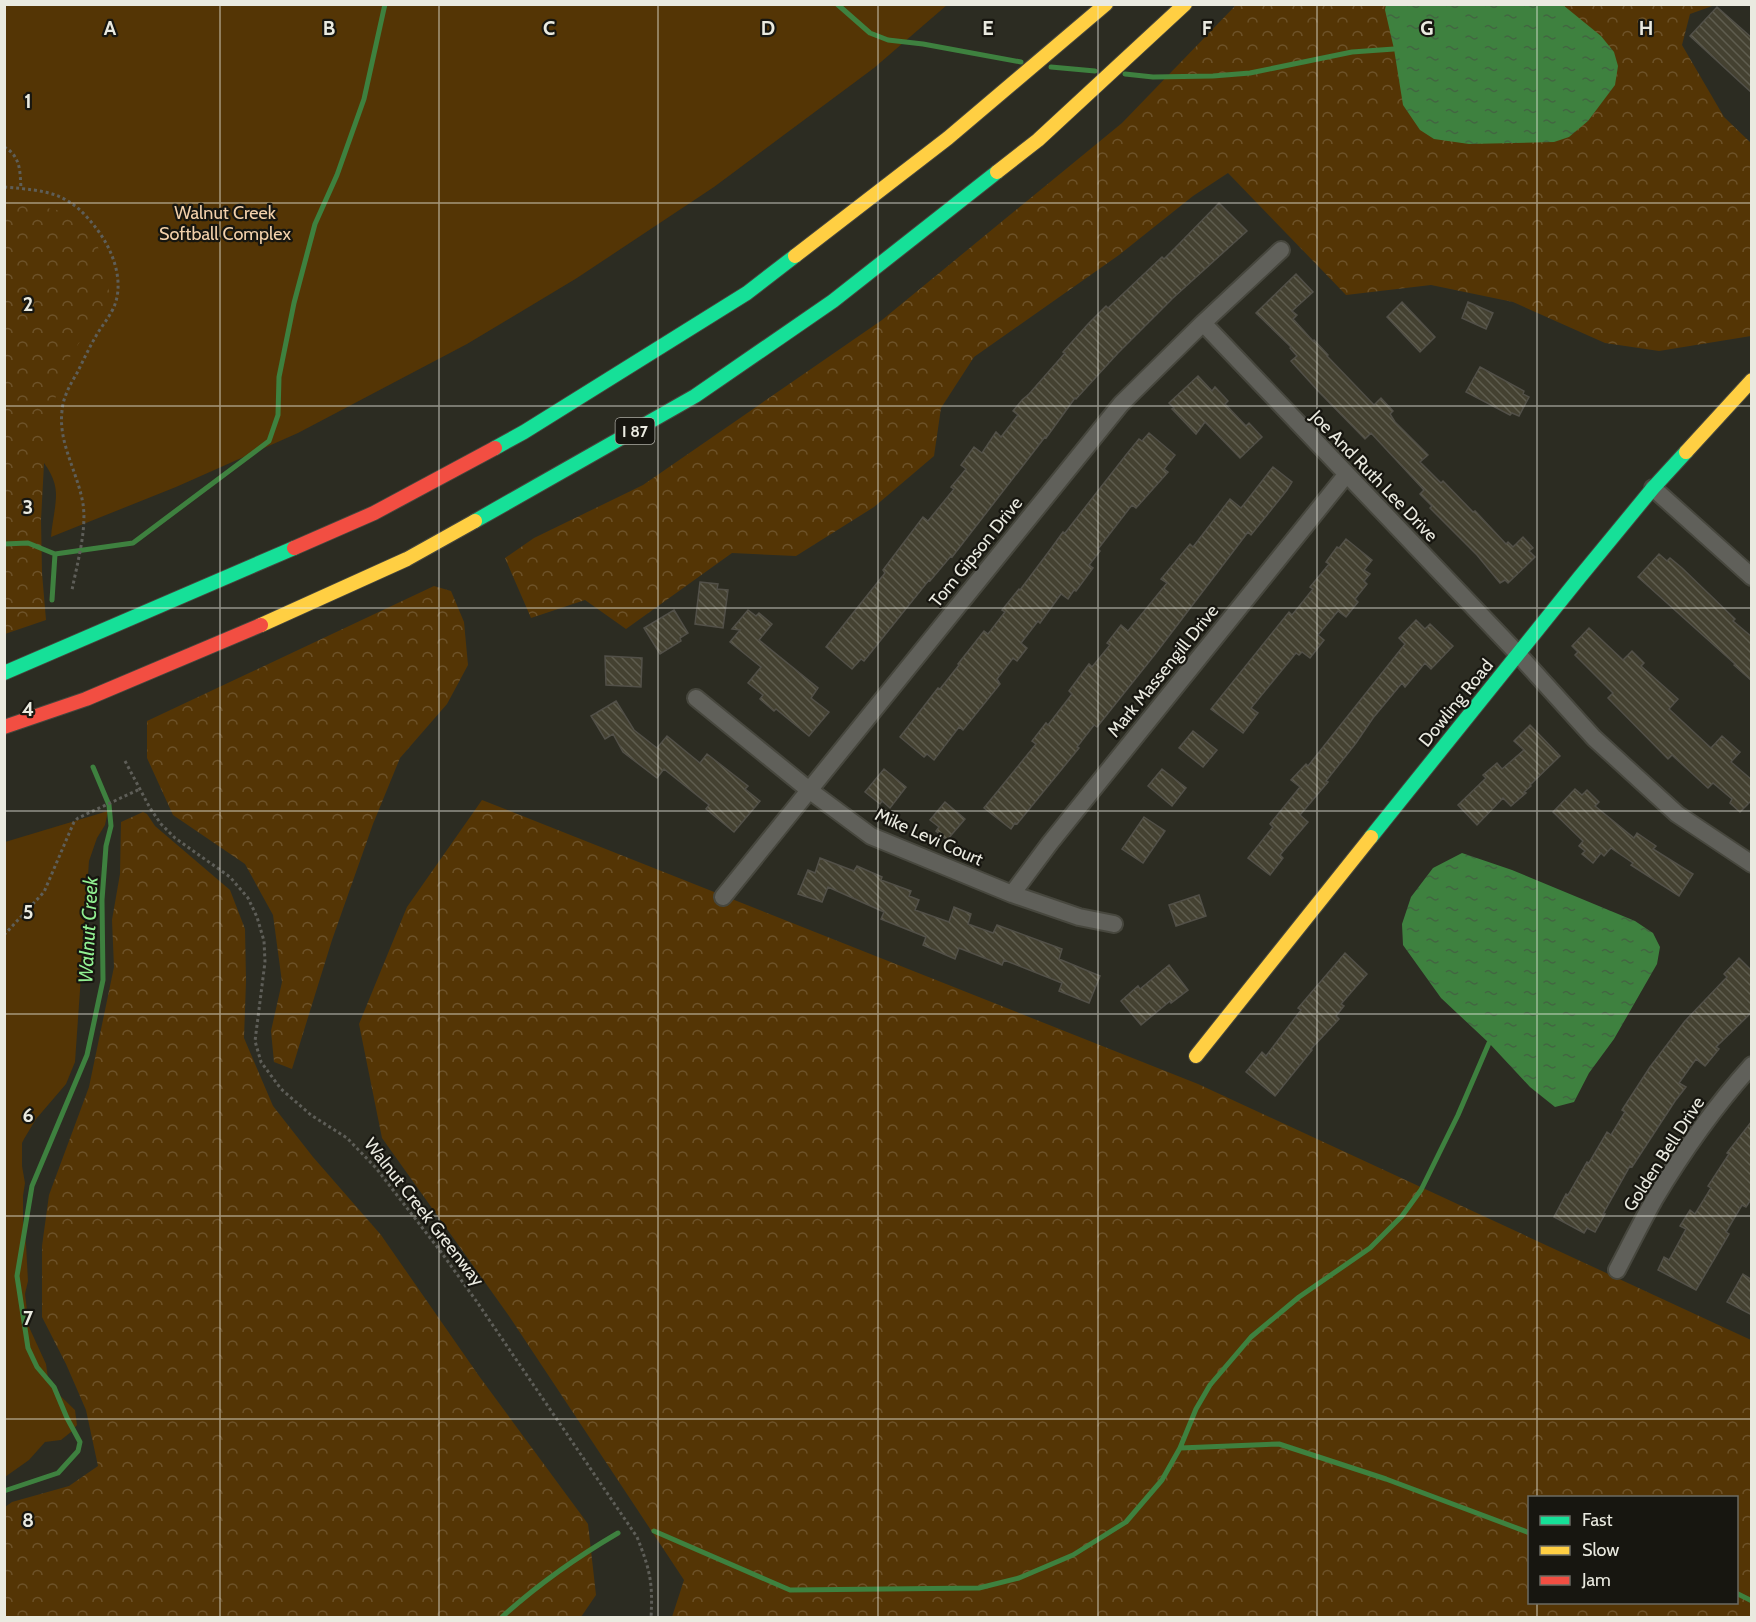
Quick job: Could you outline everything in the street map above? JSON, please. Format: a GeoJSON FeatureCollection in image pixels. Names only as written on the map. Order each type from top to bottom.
{"type":"FeatureCollection","features":[{"type":"Feature","properties":{"kind":"main road"},"geometry":{"type":"LineString","coordinates":[[4,673],[374,513],[524,432],[747,293],[948,138],[1106,4]]}},
{"type":"Feature","properties":{"kind":"main road","name":"I 87"},"geometry":{"type":"LineString","coordinates":[[4,727],[86,699],[217,645],[407,559],[695,396],[833,302],[1038,140],[1185,4]]}},
{"type":"Feature","properties":{"kind":"main road","name":"Dowling Road"},"geometry":{"type":"LineString","coordinates":[[1196,1056],[1653,488],[1752,380]]}},
{"type":"Feature","properties":{"kind":"street","name":"Tom Gipson Drive"},"geometry":{"type":"LineString","coordinates":[[723,897],[1121,404],[1281,250]]}},
{"type":"Feature","properties":{"kind":"street","name":"Joe And Ruth Lee Drive"},"geometry":{"type":"LineString","coordinates":[[1203,323],[1518,654],[1594,738],[1677,814],[1752,864]]}},
{"type":"Feature","properties":{"kind":"street","name":"Mark Massengill Drive"},"geometry":{"type":"LineString","coordinates":[[1012,894],[1050,843],[1346,475]]}},
{"type":"Feature","properties":{"kind":"street"},"geometry":{"type":"LineString","coordinates":[[1653,488],[1752,577]]}},
{"type":"Feature","properties":{"kind":"street","name":"Mike Levi Court"},"geometry":{"type":"LineString","coordinates":[[696,698],[809,790],[871,836],[1012,894],[1079,917],[1114,924]]}},
{"type":"Feature","properties":{"kind":"street","name":"Golden Bell Drive"},"geometry":{"type":"LineString","coordinates":[[1617,1270],[1654,1200],[1691,1143],[1730,1089],[1752,1065]]}},
{"type":"Feature","properties":{"kind":"path"},"geometry":{"type":"LineString","coordinates":[[4,147],[11,151],[19,164],[21,189]]}},
{"type":"Feature","properties":{"kind":"path"},"geometry":{"type":"LineString","coordinates":[[4,188],[55,194],[64,198],[83,212],[101,235],[116,267],[117,297],[113,309],[95,337],[69,387],[61,412],[65,440],[80,488],[84,514],[72,590]]}},
{"type":"Feature","properties":{"kind":"path","name":"Walnut Creek Greenway"},"geometry":{"type":"LineString","coordinates":[[125,761],[161,824],[175,837],[231,877],[253,908],[264,941],[265,962],[255,1041],[261,1062],[281,1089],[311,1114],[347,1138],[376,1168],[477,1302],[637,1537],[649,1567],[652,1588],[651,1617]]}},
{"type":"Feature","properties":{"kind":"path"},"geometry":{"type":"LineString","coordinates":[[4,935],[44,892],[74,822],[87,813],[140,789]]}},
{"type":"Feature","properties":{"kind":"green space","name":"Walnut Creek Softball Complex"},"geometry":{"type":"Polygon","coordinates":[[[4,5],[947,5],[874,68],[714,187],[577,278],[467,344],[298,433],[176,487],[51,537],[56,494],[51,473],[29,445],[5,422],[4,5]]]}},
{"type":"Feature","properties":{"kind":"green space"},"geometry":{"type":"Polygon","coordinates":[[[1236,5],[1715,5],[1690,14],[1682,45],[1724,117],[1751,143],[1751,336],[1659,351],[1605,343],[1513,302],[1431,285],[1346,295],[1228,173],[1193,196],[1119,255],[974,357],[941,408],[934,456],[874,507],[796,556],[732,553],[626,629],[585,600],[531,618],[505,558],[534,538],[643,485],[882,320],[1122,123],[1236,5]]]}},
{"type":"Feature","properties":{"kind":"green space"},"geometry":{"type":"Polygon","coordinates":[[[5,200],[62,211],[95,235],[110,295],[68,360],[46,426],[41,520],[46,620],[5,634],[5,200]]]}},
{"type":"Feature","properties":{"kind":"green space"},"geometry":{"type":"Polygon","coordinates":[[[434,586],[451,591],[464,622],[468,665],[447,704],[400,758],[373,824],[332,940],[292,1069],[274,1062],[271,1031],[282,982],[273,915],[245,864],[173,815],[147,758],[147,721],[434,586]]]}},
{"type":"Feature","properties":{"kind":"green space"},"geometry":{"type":"Polygon","coordinates":[[[482,800],[1198,1084],[1751,1340],[1751,1617],[672,1617],[684,1580],[509,1316],[382,1138],[359,1024],[407,907],[482,800]]]}},
{"type":"Feature","properties":{"kind":"green space"},"geometry":{"type":"Polygon","coordinates":[[[108,811],[105,825],[97,838],[89,861],[75,1062],[66,1084],[36,1119],[22,1143],[25,1183],[23,1225],[28,1281],[25,1294],[29,1327],[46,1364],[49,1385],[75,1410],[77,1425],[61,1440],[45,1442],[29,1460],[5,1477],[5,842],[108,811]]]}},
{"type":"Feature","properties":{"kind":"green space"},"geometry":{"type":"Polygon","coordinates":[[[143,812],[155,826],[230,890],[245,929],[244,1038],[273,1106],[313,1157],[381,1235],[479,1376],[588,1524],[596,1595],[581,1617],[5,1617],[5,1507],[12,1502],[69,1486],[98,1466],[86,1410],[42,1317],[42,1246],[49,1195],[89,1087],[114,967],[112,920],[120,874],[121,822],[143,812]]]}},
{"type":"Feature","properties":{"kind":"water"},"geometry":{"type":"Polygon","coordinates":[[[1386,4],[1563,5],[1601,36],[1614,52],[1618,66],[1615,85],[1588,121],[1569,137],[1554,142],[1469,144],[1434,139],[1420,130],[1403,105],[1385,10],[1386,4]]]}},
{"type":"Feature","properties":{"kind":"water"},"geometry":{"type":"Polygon","coordinates":[[[1462,853],[1512,870],[1635,921],[1653,933],[1660,947],[1657,964],[1614,1039],[1589,1073],[1574,1102],[1555,1107],[1530,1087],[1489,1043],[1441,998],[1403,945],[1402,924],[1411,897],[1433,868],[1462,853]]]}},
{"type":"Feature","properties":{"kind":"building"},"geometry":{"type":"Polygon","coordinates":[[[1717,7],[1752,38],[1752,93],[1690,36],[1717,7]]]}},
{"type":"Feature","properties":{"kind":"building"},"geometry":{"type":"Polygon","coordinates":[[[1219,203],[1247,231],[1173,298],[1075,398],[952,557],[929,580],[864,661],[861,659],[852,669],[826,647],[885,573],[883,570],[923,517],[928,521],[954,489],[951,487],[966,469],[961,465],[974,447],[982,453],[996,432],[1001,437],[1018,415],[1013,411],[1088,324],[1162,257],[1164,259],[1219,203]]]}},
{"type":"Feature","properties":{"kind":"building"},"geometry":{"type":"Polygon","coordinates":[[[1296,274],[1313,292],[1292,311],[1297,315],[1293,319],[1374,405],[1381,398],[1393,411],[1390,414],[1395,422],[1428,455],[1420,462],[1441,483],[1443,481],[1473,512],[1475,511],[1506,544],[1508,542],[1513,547],[1523,537],[1533,548],[1529,551],[1535,557],[1508,583],[1505,580],[1500,583],[1477,555],[1430,508],[1432,506],[1420,494],[1424,490],[1371,433],[1365,439],[1320,393],[1291,361],[1297,356],[1291,347],[1256,313],[1296,274]]]}},
{"type":"Feature","properties":{"kind":"building"},"geometry":{"type":"Polygon","coordinates":[[[1402,302],[1435,337],[1420,352],[1387,317],[1402,302]]]}},
{"type":"Feature","properties":{"kind":"building"},"geometry":{"type":"Polygon","coordinates":[[[1468,302],[1493,313],[1486,329],[1462,318],[1468,302]]]}},
{"type":"Feature","properties":{"kind":"building"},"geometry":{"type":"Polygon","coordinates":[[[1480,367],[1524,391],[1523,394],[1529,397],[1519,416],[1512,413],[1510,415],[1466,392],[1480,367]]]}},
{"type":"Feature","properties":{"kind":"building"},"geometry":{"type":"Polygon","coordinates":[[[1198,376],[1212,391],[1215,387],[1228,401],[1225,404],[1246,426],[1249,423],[1262,437],[1240,458],[1205,422],[1196,434],[1172,409],[1174,408],[1169,403],[1198,376]]]}},
{"type":"Feature","properties":{"kind":"building"},"geometry":{"type":"Polygon","coordinates":[[[1149,433],[1175,455],[1164,469],[1168,472],[1136,508],[1132,505],[1098,549],[1100,551],[1089,565],[1093,568],[1076,591],[1074,590],[1068,599],[1061,594],[1040,623],[1038,621],[1021,643],[1027,648],[1017,661],[1013,658],[997,679],[1000,684],[963,730],[959,727],[934,760],[927,754],[924,757],[900,737],[984,631],[988,634],[1005,612],[1002,610],[1139,439],[1142,441],[1149,433]]]}},
{"type":"Feature","properties":{"kind":"building"},"geometry":{"type":"Polygon","coordinates":[[[1273,467],[1292,482],[1287,490],[1251,535],[1248,532],[1156,653],[1097,727],[1094,725],[1077,747],[1079,748],[1017,824],[1015,823],[1011,829],[984,808],[1036,744],[1032,741],[1046,723],[1048,725],[1072,694],[1069,691],[1089,664],[1092,667],[1110,645],[1107,643],[1121,625],[1128,631],[1167,583],[1161,579],[1190,544],[1193,547],[1230,499],[1241,508],[1273,467]]]}},
{"type":"Feature","properties":{"kind":"building"},"geometry":{"type":"Polygon","coordinates":[[[1346,539],[1372,560],[1364,570],[1370,574],[1364,581],[1367,584],[1355,599],[1358,602],[1346,617],[1338,611],[1318,635],[1324,640],[1310,658],[1302,652],[1299,655],[1296,653],[1251,708],[1258,713],[1243,733],[1211,709],[1289,612],[1292,615],[1313,589],[1310,587],[1329,564],[1326,562],[1346,539]]]}},
{"type":"Feature","properties":{"kind":"building"},"geometry":{"type":"Polygon","coordinates":[[[1659,554],[1667,561],[1670,558],[1682,568],[1735,619],[1733,621],[1752,637],[1752,681],[1638,577],[1659,554]]]}},
{"type":"Feature","properties":{"kind":"building"},"geometry":{"type":"Polygon","coordinates":[[[700,582],[718,584],[717,589],[728,590],[723,628],[695,624],[700,582]]]}},
{"type":"Feature","properties":{"kind":"building"},"geometry":{"type":"Polygon","coordinates":[[[674,610],[688,633],[680,638],[681,641],[660,654],[644,628],[674,610]]]}},
{"type":"Feature","properties":{"kind":"building"},"geometry":{"type":"Polygon","coordinates":[[[748,610],[756,616],[759,613],[772,624],[759,640],[818,688],[811,698],[829,712],[809,736],[760,699],[763,695],[748,683],[761,667],[730,642],[740,630],[732,629],[748,610]]]}},
{"type":"Feature","properties":{"kind":"building"},"geometry":{"type":"Polygon","coordinates":[[[1416,620],[1425,629],[1430,624],[1453,646],[1431,669],[1425,663],[1405,687],[1402,683],[1373,718],[1326,781],[1328,782],[1300,815],[1308,822],[1280,855],[1283,858],[1270,875],[1248,858],[1273,827],[1270,824],[1300,787],[1291,780],[1306,764],[1308,766],[1405,644],[1399,638],[1416,620]]]}},
{"type":"Feature","properties":{"kind":"building"},"geometry":{"type":"Polygon","coordinates":[[[1589,628],[1623,660],[1632,651],[1644,663],[1641,666],[1678,699],[1669,709],[1711,748],[1722,736],[1740,752],[1731,762],[1752,780],[1752,800],[1740,812],[1730,803],[1732,799],[1713,783],[1708,788],[1672,755],[1668,759],[1608,698],[1613,693],[1575,655],[1578,652],[1572,646],[1589,628]]]}},
{"type":"Feature","properties":{"kind":"building"},"geometry":{"type":"Polygon","coordinates":[[[605,656],[642,658],[641,687],[606,685],[605,656]]]}},
{"type":"Feature","properties":{"kind":"building"},"geometry":{"type":"Polygon","coordinates":[[[616,701],[634,730],[657,748],[667,736],[700,763],[707,754],[748,786],[745,789],[760,801],[734,832],[706,809],[709,805],[664,769],[657,778],[623,752],[613,734],[605,739],[591,716],[616,701]]]}},
{"type":"Feature","properties":{"kind":"building"},"geometry":{"type":"Polygon","coordinates":[[[1530,725],[1560,756],[1511,806],[1503,798],[1477,825],[1458,805],[1486,778],[1483,775],[1497,763],[1502,769],[1524,750],[1514,741],[1530,725]]]}},
{"type":"Feature","properties":{"kind":"building"},"geometry":{"type":"Polygon","coordinates":[[[1193,731],[1217,750],[1203,767],[1179,748],[1193,731]]]}},
{"type":"Feature","properties":{"kind":"building"},"geometry":{"type":"Polygon","coordinates":[[[884,769],[906,787],[890,808],[882,801],[880,804],[865,792],[884,769]]]}},
{"type":"Feature","properties":{"kind":"building"},"geometry":{"type":"Polygon","coordinates":[[[1162,769],[1186,788],[1172,806],[1148,786],[1162,769]]]}},
{"type":"Feature","properties":{"kind":"building"},"geometry":{"type":"Polygon","coordinates":[[[1575,789],[1582,795],[1587,790],[1599,802],[1595,806],[1634,838],[1637,833],[1656,846],[1653,849],[1693,874],[1679,896],[1631,865],[1633,863],[1611,848],[1604,856],[1601,853],[1593,863],[1582,854],[1585,851],[1579,846],[1583,841],[1553,812],[1575,789]]]}},
{"type":"Feature","properties":{"kind":"building"},"geometry":{"type":"Polygon","coordinates":[[[945,802],[965,819],[947,840],[936,831],[939,827],[930,820],[945,802]]]}},
{"type":"Feature","properties":{"kind":"building"},"geometry":{"type":"Polygon","coordinates":[[[1144,817],[1165,831],[1143,863],[1122,849],[1144,817]]]}},
{"type":"Feature","properties":{"kind":"building"},"geometry":{"type":"Polygon","coordinates":[[[820,858],[854,871],[857,866],[882,877],[881,880],[911,891],[909,896],[919,900],[915,910],[949,922],[954,907],[971,914],[968,924],[993,933],[997,925],[1062,949],[1059,959],[1100,976],[1089,1003],[1059,991],[1062,983],[1004,960],[1002,965],[959,948],[955,959],[923,945],[926,937],[881,919],[884,912],[828,887],[822,902],[798,894],[808,870],[815,873],[820,858]]]}},
{"type":"Feature","properties":{"kind":"building"},"geometry":{"type":"Polygon","coordinates":[[[1199,895],[1206,916],[1176,926],[1169,905],[1199,895]]]}},
{"type":"Feature","properties":{"kind":"building"},"geometry":{"type":"Polygon","coordinates":[[[1345,953],[1367,974],[1341,1004],[1344,1006],[1336,1016],[1339,1019],[1311,1049],[1275,1096],[1246,1072],[1262,1052],[1266,1056],[1301,1010],[1298,1008],[1345,953]]]}},
{"type":"Feature","properties":{"kind":"building"},"geometry":{"type":"Polygon","coordinates":[[[1739,958],[1752,971],[1752,1012],[1716,1047],[1719,1049],[1705,1066],[1696,1059],[1679,1083],[1686,1087],[1632,1167],[1630,1166],[1595,1232],[1587,1228],[1584,1233],[1554,1217],[1566,1194],[1568,1195],[1607,1132],[1611,1135],[1625,1112],[1622,1110],[1650,1067],[1685,1021],[1727,977],[1724,974],[1739,958]]]}},
{"type":"Feature","properties":{"kind":"building"},"geometry":{"type":"Polygon","coordinates":[[[1169,965],[1188,990],[1171,1003],[1170,1001],[1141,1025],[1121,1001],[1169,965]]]}},
{"type":"Feature","properties":{"kind":"building"},"geometry":{"type":"Polygon","coordinates":[[[1752,1121],[1752,1198],[1746,1207],[1742,1205],[1726,1232],[1729,1234],[1696,1290],[1658,1270],[1664,1257],[1669,1260],[1686,1229],[1680,1226],[1690,1210],[1695,1214],[1711,1188],[1708,1186],[1729,1154],[1727,1153],[1752,1121]]]}},
{"type":"Feature","properties":{"kind":"building"},"geometry":{"type":"Polygon","coordinates":[[[1743,1274],[1752,1280],[1752,1315],[1727,1302],[1743,1274]]]}},
{"type":"Feature","properties":{"kind":"waterway"},"geometry":{"type":"LineString","coordinates":[[4,544],[28,543],[55,554],[133,543],[269,441],[278,415],[279,377],[294,303],[315,224],[337,175],[364,99],[385,4]]}},
{"type":"Feature","properties":{"kind":"waterway"},"geometry":{"type":"LineString","coordinates":[[837,4],[870,33],[888,40],[1021,62]]}},
{"type":"Feature","properties":{"kind":"waterway"},"geometry":{"type":"LineString","coordinates":[[1125,74],[1153,77],[1250,73],[1352,52],[1394,49]]}},
{"type":"Feature","properties":{"kind":"waterway"},"geometry":{"type":"LineString","coordinates":[[1051,67],[1095,71]]}},
{"type":"Feature","properties":{"kind":"waterway","name":"Walnut Creek"},"geometry":{"type":"LineString","coordinates":[[52,600],[55,554]]}},
{"type":"Feature","properties":{"kind":"waterway","name":"Walnut Creek"},"geometry":{"type":"LineString","coordinates":[[4,1491],[58,1473],[78,1451],[80,1442],[54,1387],[37,1367],[28,1348],[17,1276],[32,1186],[87,1055],[103,980],[102,900],[106,846],[111,826],[109,805],[93,767]]}},
{"type":"Feature","properties":{"kind":"waterway"},"geometry":{"type":"LineString","coordinates":[[654,1531],[790,1590],[979,1588],[1019,1578],[1073,1555],[1126,1522],[1162,1480],[1210,1385],[1251,1337],[1299,1297],[1370,1248],[1402,1216],[1421,1190],[1458,1115],[1489,1043]]}},
{"type":"Feature","properties":{"kind":"waterway"},"geometry":{"type":"LineString","coordinates":[[1180,1448],[1279,1444],[1386,1479],[1528,1532]]}},
{"type":"Feature","properties":{"kind":"waterway"},"geometry":{"type":"LineString","coordinates":[[501,1618],[558,1572],[618,1533]]}},
{"type":"Feature","properties":{"kind":"waterway"},"geometry":{"type":"LineString","coordinates":[[1738,1594],[1752,1601]]}},
{"type":"Feature","properties":{"kind":"traffic: fast"},"geometry":{"type":"LineString","coordinates":[[475,521],[695,396],[833,301],[997,172]]}},
{"type":"Feature","properties":{"kind":"traffic: fast"},"geometry":{"type":"LineString","coordinates":[[495,448],[747,293],[795,256]]}},
{"type":"Feature","properties":{"kind":"traffic: fast"},"geometry":{"type":"LineString","coordinates":[[1371,837],[1579,578],[1653,488],[1686,452]]}},
{"type":"Feature","properties":{"kind":"traffic: fast"},"geometry":{"type":"LineString","coordinates":[[4,673],[294,548]]}},
{"type":"Feature","properties":{"kind":"traffic: slow"},"geometry":{"type":"LineString","coordinates":[[795,256],[948,138],[1106,4]]}},
{"type":"Feature","properties":{"kind":"traffic: slow"},"geometry":{"type":"LineString","coordinates":[[997,172],[1038,140],[1185,4]]}},
{"type":"Feature","properties":{"kind":"traffic: slow"},"geometry":{"type":"LineString","coordinates":[[1686,452],[1752,380]]}},
{"type":"Feature","properties":{"kind":"traffic: slow"},"geometry":{"type":"LineString","coordinates":[[261,625],[407,559],[475,521]]}},
{"type":"Feature","properties":{"kind":"traffic: slow"},"geometry":{"type":"LineString","coordinates":[[1196,1056],[1371,837]]}},
{"type":"Feature","properties":{"kind":"traffic: jam"},"geometry":{"type":"LineString","coordinates":[[294,548],[374,513],[495,448]]}},
{"type":"Feature","properties":{"kind":"traffic: jam"},"geometry":{"type":"LineString","coordinates":[[4,727],[86,699],[261,625]]}}]}
